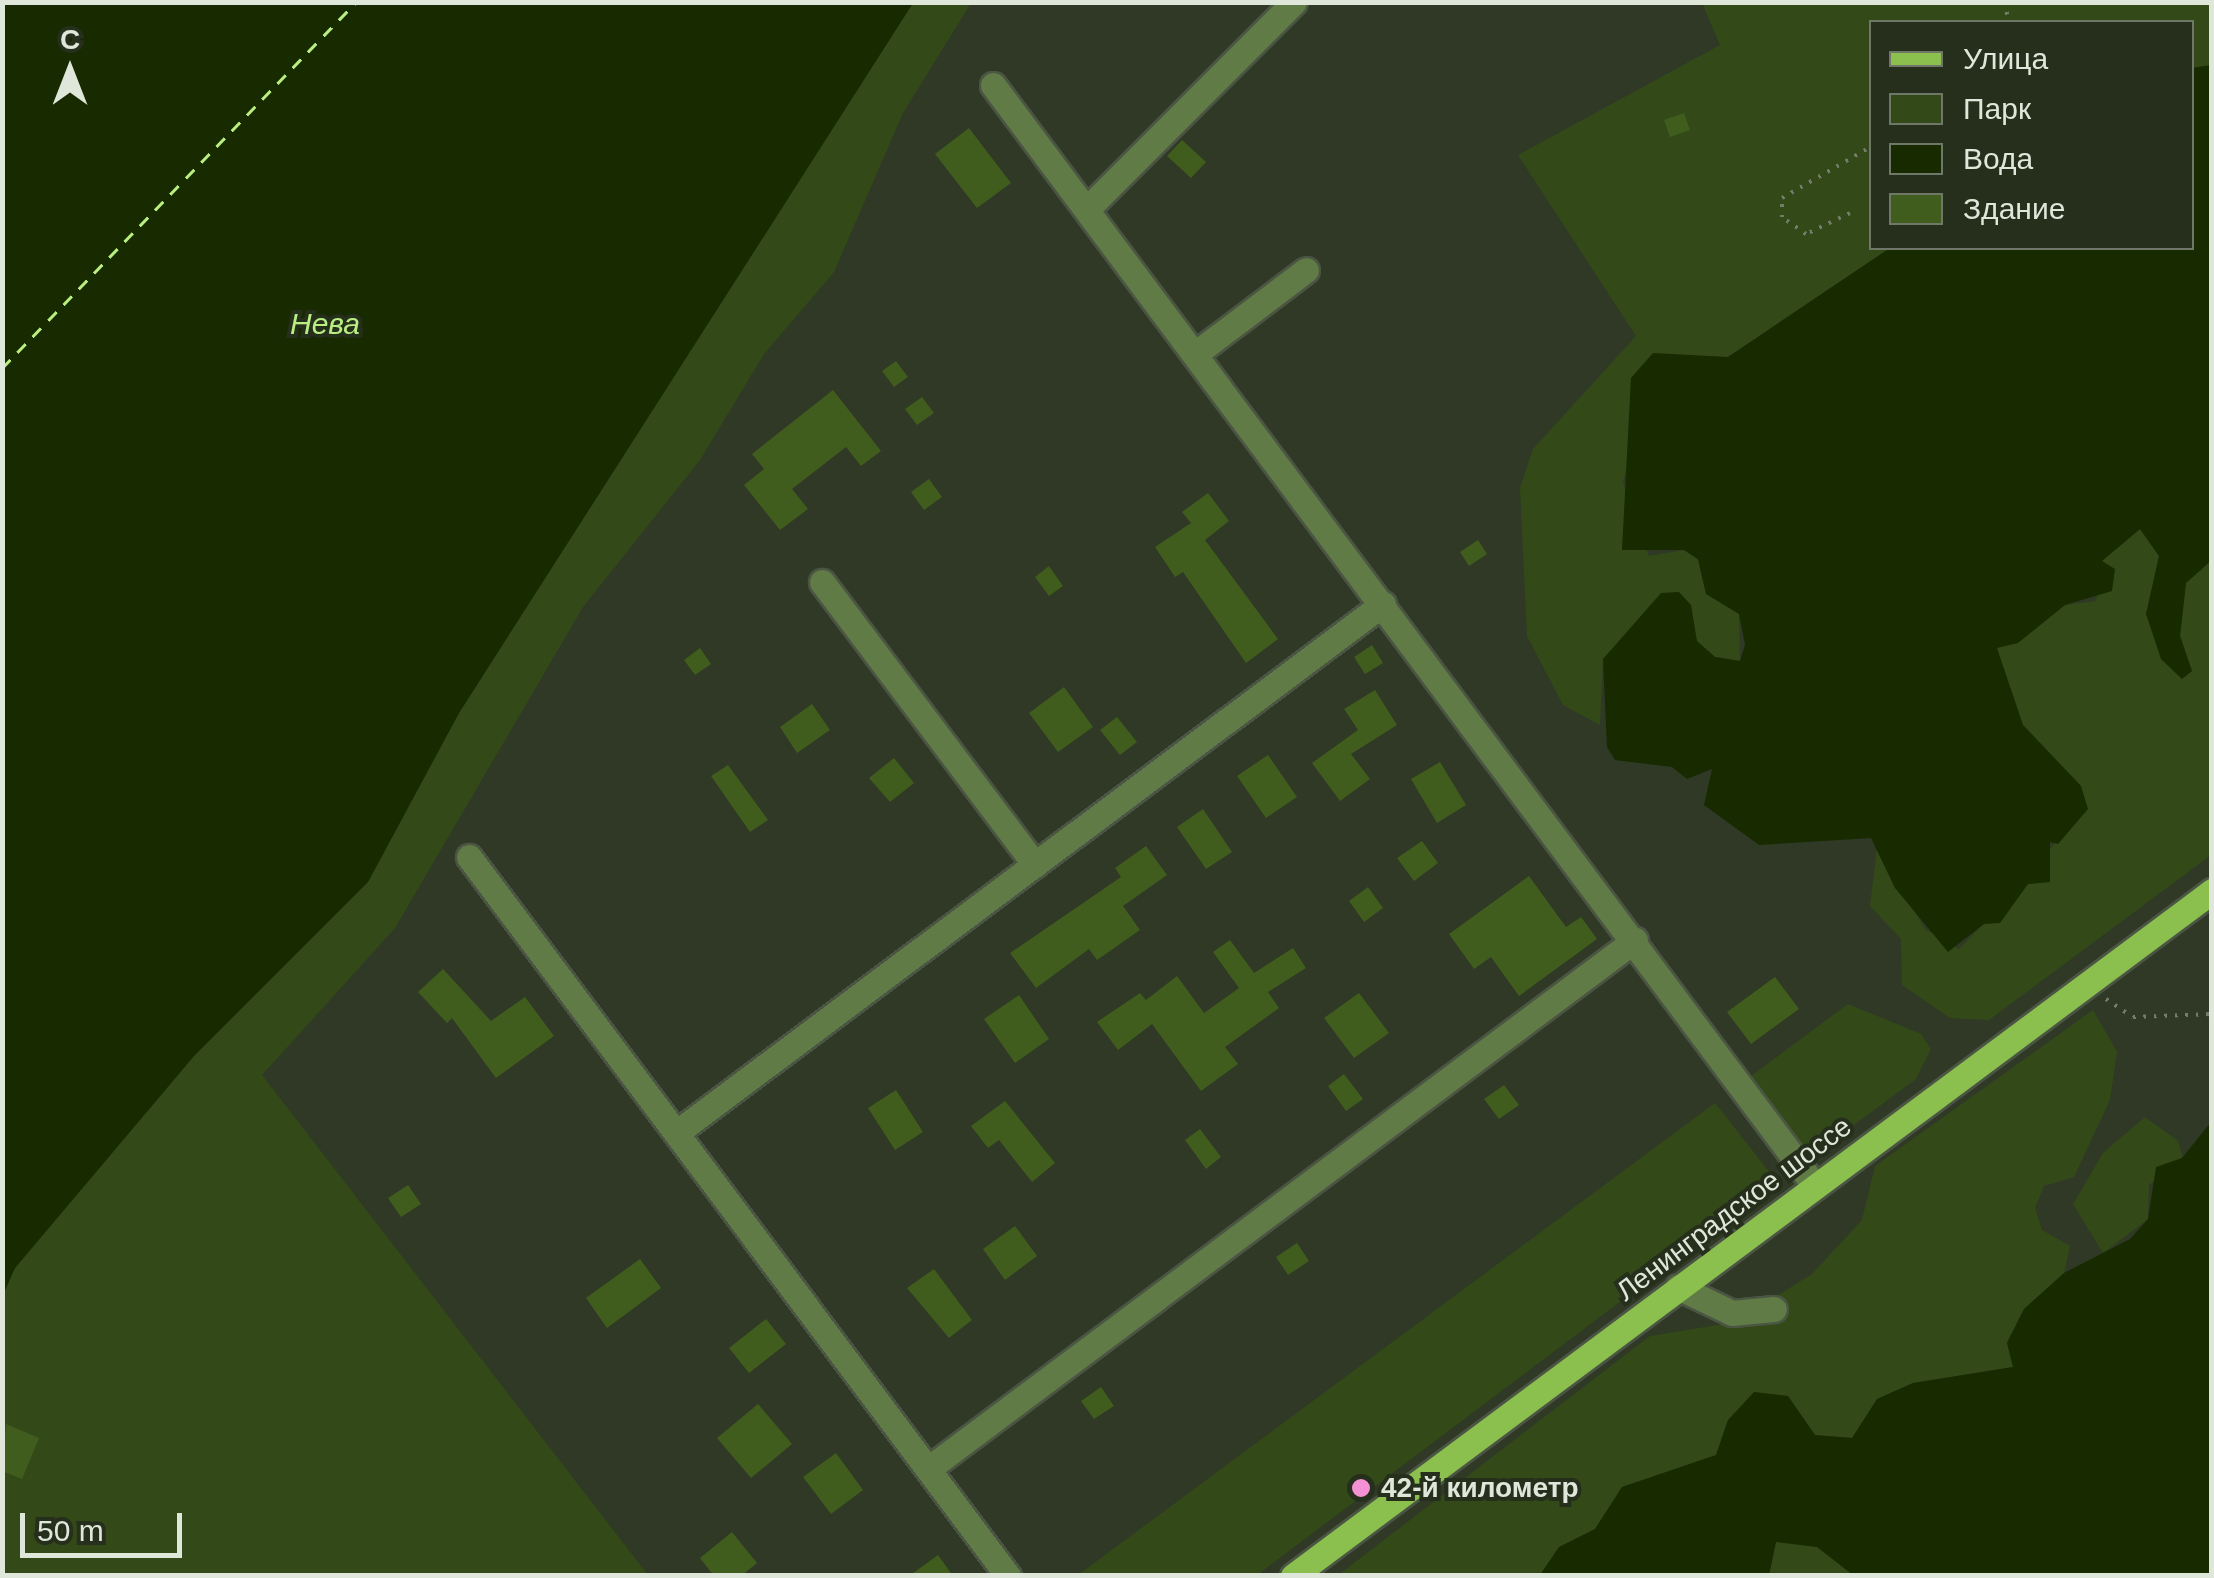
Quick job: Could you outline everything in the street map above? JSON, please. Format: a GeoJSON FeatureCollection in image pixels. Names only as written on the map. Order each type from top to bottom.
{"type":"FeatureCollection","features":[{"type":"Feature","properties":{"kind":"main road","name":"Ленинградское шоссе"},"geometry":{"type":"LineString","coordinates":[[1293,1576],[2212,892]]}},
{"type":"Feature","properties":{"kind":"street"},"geometry":{"type":"LineString","coordinates":[[1088,208],[1294,2]]}},
{"type":"Feature","properties":{"kind":"street"},"geometry":{"type":"LineString","coordinates":[[993,85],[1815,1186]]}},
{"type":"Feature","properties":{"kind":"street"},"geometry":{"type":"LineString","coordinates":[[1194,354],[1306,270]]}},
{"type":"Feature","properties":{"kind":"street"},"geometry":{"type":"LineString","coordinates":[[822,582],[1035,864]]}},
{"type":"Feature","properties":{"kind":"street"},"geometry":{"type":"LineString","coordinates":[[676,1133],[1383,604]]}},
{"type":"Feature","properties":{"kind":"street"},"geometry":{"type":"LineString","coordinates":[[469,857],[1008,1576]]}},
{"type":"Feature","properties":{"kind":"street"},"geometry":{"type":"LineString","coordinates":[[928,1469],[1635,940]]}},
{"type":"Feature","properties":{"kind":"street"},"geometry":{"type":"LineString","coordinates":[[1678,1287],[1732,1313],[1774,1309]]}},
{"type":"Feature","properties":{"kind":"path"},"geometry":{"type":"LineString","coordinates":[[1850,213],[1806,234],[1782,216],[1782,198],[1869,148]]}},
{"type":"Feature","properties":{"kind":"path"},"geometry":{"type":"LineString","coordinates":[[2085,986],[2133,1016],[2212,1014]]}},
{"type":"Feature","properties":{"kind":"green space"},"geometry":{"type":"Polygon","coordinates":[[[913,3],[971,3],[903,113],[834,272],[764,354],[700,460],[583,607],[395,928],[262,1075],[648,1575],[3,1576],[2,1295],[15,1268],[194,1056],[368,882],[459,713],[913,3]]]}},
{"type":"Feature","properties":{"kind":"green space"},"geometry":{"type":"Polygon","coordinates":[[[1702,3],[2211,3],[2211,65],[2194,68],[2194,20],[1869,20],[1869,250],[1887,250],[1728,357],[1653,354],[1631,378],[1635,433],[1623,482],[1649,556],[1684,550],[1698,560],[1706,594],[1739,614],[1740,661],[1715,657],[1697,642],[1690,605],[1653,612],[1603,659],[1600,725],[1563,705],[1527,636],[1520,488],[1533,449],[1636,336],[1518,155],[1720,45],[1702,3]]]}},
{"type":"Feature","properties":{"kind":"green space"},"geometry":{"type":"Polygon","coordinates":[[[2140,529],[2159,556],[2146,615],[2192,671],[2180,636],[2186,582],[2211,560],[2211,855],[1989,1020],[1950,1018],[1902,985],[1901,939],[1870,906],[1877,847],[1925,929],[1959,949],[1984,923],[2000,923],[2066,826],[2081,786],[2023,725],[1996,648],[2065,605],[2096,601],[2102,561],[2140,529]]]}},
{"type":"Feature","properties":{"kind":"green space"},"geometry":{"type":"Polygon","coordinates":[[[1848,1004],[1921,1034],[1931,1049],[1916,1079],[1811,1157],[1751,1076],[1848,1004]]]}},
{"type":"Feature","properties":{"kind":"green space"},"geometry":{"type":"Polygon","coordinates":[[[2093,1010],[2117,1052],[2110,1100],[2074,1177],[2044,1186],[2035,1208],[2042,1230],[2070,1246],[2064,1273],[2024,1309],[2007,1342],[2013,1367],[1913,1383],[1877,1399],[1853,1438],[1815,1435],[1788,1396],[1728,1420],[1716,1455],[1622,1487],[1595,1529],[1559,1547],[1540,1575],[1337,1576],[1650,1336],[1735,1322],[1812,1274],[1862,1220],[1875,1166],[2093,1010]]]}},
{"type":"Feature","properties":{"kind":"green space"},"geometry":{"type":"Polygon","coordinates":[[[1715,1103],[1778,1183],[1257,1575],[1078,1575],[1715,1103]]]}},
{"type":"Feature","properties":{"kind":"green space"},"geometry":{"type":"Polygon","coordinates":[[[2145,1117],[2178,1141],[2183,1158],[2149,1185],[2148,1219],[2103,1253],[2073,1204],[2103,1153],[2145,1117]]]}},
{"type":"Feature","properties":{"kind":"green space"},"geometry":{"type":"Polygon","coordinates":[[[1776,1541],[1817,1547],[1853,1575],[1769,1575],[1776,1541]]]}},
{"type":"Feature","properties":{"kind":"water","name":"Нева"},"geometry":{"type":"Polygon","coordinates":[[[3,2],[913,3],[459,713],[368,882],[194,1056],[15,1268],[3,1295],[3,2]]]}},
{"type":"Feature","properties":{"kind":"water"},"geometry":{"type":"Polygon","coordinates":[[[2211,65],[2212,560],[2186,583],[2180,636],[2192,671],[2182,679],[2161,659],[2146,614],[2159,556],[2140,529],[2102,561],[2115,569],[2112,591],[2065,605],[2018,643],[1997,648],[2023,725],[2081,786],[2088,809],[2058,844],[2050,842],[2050,882],[2028,884],[2000,923],[1984,924],[1948,952],[1895,888],[1871,838],[1759,845],[1704,805],[1712,769],[1687,779],[1672,767],[1615,760],[1607,747],[1603,659],[1661,593],[1679,592],[1691,605],[1697,641],[1715,657],[1740,661],[1745,645],[1739,614],[1706,594],[1698,559],[1684,550],[1622,550],[1631,378],[1653,353],[1728,357],[1887,250],[2194,250],[2194,68],[2211,65]]]}},
{"type":"Feature","properties":{"kind":"water"},"geometry":{"type":"Polygon","coordinates":[[[2211,1122],[2211,1575],[1853,1575],[1817,1547],[1776,1542],[1769,1575],[1540,1575],[1559,1547],[1595,1529],[1622,1487],[1716,1455],[1728,1420],[1754,1392],[1788,1396],[1815,1435],[1852,1438],[1877,1399],[1913,1383],[2013,1367],[2007,1343],[2024,1309],[2064,1273],[2130,1239],[2148,1219],[2156,1167],[2182,1158],[2211,1122]]]}},
{"type":"Feature","properties":{"kind":"building"},"geometry":{"type":"Polygon","coordinates":[[[1684,113],[1690,130],[1670,137],[1664,120],[1684,113]]]}},
{"type":"Feature","properties":{"kind":"building"},"geometry":{"type":"Polygon","coordinates":[[[969,128],[1011,183],[977,208],[935,154],[969,128]]]}},
{"type":"Feature","properties":{"kind":"building"},"geometry":{"type":"Polygon","coordinates":[[[1182,140],[1206,162],[1191,178],[1167,156],[1182,140]]]}},
{"type":"Feature","properties":{"kind":"building"},"geometry":{"type":"Polygon","coordinates":[[[896,361],[908,377],[894,387],[882,371],[896,361]]]}},
{"type":"Feature","properties":{"kind":"building"},"geometry":{"type":"Polygon","coordinates":[[[833,390],[881,451],[861,466],[846,447],[792,489],[808,509],[780,530],[744,485],[764,469],[752,454],[833,390]]]}},
{"type":"Feature","properties":{"kind":"building"},"geometry":{"type":"Polygon","coordinates":[[[922,397],[934,413],[917,425],[905,409],[922,397]]]}},
{"type":"Feature","properties":{"kind":"building"},"geometry":{"type":"Polygon","coordinates":[[[929,479],[942,497],[924,510],[911,492],[929,479]]]}},
{"type":"Feature","properties":{"kind":"building"},"geometry":{"type":"Polygon","coordinates":[[[1208,493],[1229,521],[1205,540],[1278,639],[1246,663],[1183,572],[1175,577],[1155,547],[1191,523],[1182,512],[1208,493]]]}},
{"type":"Feature","properties":{"kind":"building"},"geometry":{"type":"Polygon","coordinates":[[[1478,540],[1487,554],[1469,566],[1460,552],[1478,540]]]}},
{"type":"Feature","properties":{"kind":"building"},"geometry":{"type":"Polygon","coordinates":[[[1049,566],[1063,586],[1049,596],[1035,577],[1049,566]]]}},
{"type":"Feature","properties":{"kind":"building"},"geometry":{"type":"Polygon","coordinates":[[[1372,645],[1383,663],[1365,674],[1354,657],[1372,645]]]}},
{"type":"Feature","properties":{"kind":"building"},"geometry":{"type":"Polygon","coordinates":[[[700,648],[711,664],[695,675],[684,660],[700,648]]]}},
{"type":"Feature","properties":{"kind":"building"},"geometry":{"type":"Polygon","coordinates":[[[1064,687],[1093,727],[1058,752],[1029,713],[1064,687]]]}},
{"type":"Feature","properties":{"kind":"building"},"geometry":{"type":"Polygon","coordinates":[[[1375,690],[1397,725],[1351,754],[1370,779],[1340,801],[1312,763],[1358,730],[1344,709],[1375,690]]]}},
{"type":"Feature","properties":{"kind":"building"},"geometry":{"type":"Polygon","coordinates":[[[812,704],[830,730],[797,753],[780,727],[812,704]]]}},
{"type":"Feature","properties":{"kind":"building"},"geometry":{"type":"Polygon","coordinates":[[[1117,717],[1137,742],[1120,755],[1100,730],[1117,717]]]}},
{"type":"Feature","properties":{"kind":"building"},"geometry":{"type":"Polygon","coordinates":[[[1268,755],[1297,797],[1266,818],[1237,776],[1268,755]]]}},
{"type":"Feature","properties":{"kind":"building"},"geometry":{"type":"Polygon","coordinates":[[[894,758],[914,783],[890,802],[869,778],[894,758]]]}},
{"type":"Feature","properties":{"kind":"building"},"geometry":{"type":"Polygon","coordinates":[[[1440,762],[1466,805],[1437,823],[1411,779],[1440,762]]]}},
{"type":"Feature","properties":{"kind":"building"},"geometry":{"type":"Polygon","coordinates":[[[728,765],[768,820],[750,832],[711,776],[728,765]]]}},
{"type":"Feature","properties":{"kind":"building"},"geometry":{"type":"Polygon","coordinates":[[[1203,809],[1232,852],[1206,869],[1177,827],[1203,809]]]}},
{"type":"Feature","properties":{"kind":"building"},"geometry":{"type":"Polygon","coordinates":[[[1422,841],[1438,863],[1414,881],[1397,858],[1422,841]]]}},
{"type":"Feature","properties":{"kind":"building"},"geometry":{"type":"Polygon","coordinates":[[[1146,846],[1167,875],[1123,906],[1140,930],[1097,960],[1089,949],[1036,988],[1010,953],[1121,877],[1115,868],[1146,846]]]}},
{"type":"Feature","properties":{"kind":"building"},"geometry":{"type":"Polygon","coordinates":[[[1529,876],[1566,927],[1581,917],[1597,939],[1519,996],[1491,957],[1474,969],[1449,934],[1529,876]]]}},
{"type":"Feature","properties":{"kind":"building"},"geometry":{"type":"Polygon","coordinates":[[[1368,887],[1383,908],[1364,922],[1349,901],[1368,887]]]}},
{"type":"Feature","properties":{"kind":"building"},"geometry":{"type":"Polygon","coordinates":[[[1230,940],[1254,973],[1293,948],[1306,968],[1268,992],[1279,1008],[1225,1047],[1238,1064],[1201,1091],[1152,1024],[1118,1050],[1097,1022],[1140,993],[1146,1000],[1177,976],[1204,1013],[1239,988],[1213,952],[1230,940]]]}},
{"type":"Feature","properties":{"kind":"building"},"geometry":{"type":"Polygon","coordinates":[[[443,969],[491,1021],[525,997],[554,1036],[496,1078],[452,1018],[447,1023],[418,992],[443,969]]]}},
{"type":"Feature","properties":{"kind":"building"},"geometry":{"type":"Polygon","coordinates":[[[1775,977],[1799,1009],[1751,1044],[1727,1012],[1775,977]]]}},
{"type":"Feature","properties":{"kind":"building"},"geometry":{"type":"Polygon","coordinates":[[[1359,993],[1389,1033],[1354,1058],[1324,1018],[1359,993]]]}},
{"type":"Feature","properties":{"kind":"building"},"geometry":{"type":"Polygon","coordinates":[[[1019,995],[1049,1039],[1015,1063],[984,1019],[1019,995]]]}},
{"type":"Feature","properties":{"kind":"building"},"geometry":{"type":"Polygon","coordinates":[[[1344,1074],[1363,1099],[1346,1111],[1328,1086],[1344,1074]]]}},
{"type":"Feature","properties":{"kind":"building"},"geometry":{"type":"Polygon","coordinates":[[[1504,1085],[1519,1105],[1499,1119],[1484,1099],[1504,1085]]]}},
{"type":"Feature","properties":{"kind":"building"},"geometry":{"type":"Polygon","coordinates":[[[896,1090],[923,1132],[895,1150],[868,1108],[896,1090]]]}},
{"type":"Feature","properties":{"kind":"building"},"geometry":{"type":"Polygon","coordinates":[[[1005,1101],[1055,1163],[1032,1182],[999,1140],[988,1148],[971,1126],[1005,1101]]]}},
{"type":"Feature","properties":{"kind":"building"},"geometry":{"type":"Polygon","coordinates":[[[1200,1129],[1221,1157],[1206,1169],[1185,1140],[1200,1129]]]}},
{"type":"Feature","properties":{"kind":"building"},"geometry":{"type":"Polygon","coordinates":[[[408,1185],[421,1204],[401,1217],[388,1198],[408,1185]]]}},
{"type":"Feature","properties":{"kind":"building"},"geometry":{"type":"Polygon","coordinates":[[[1015,1226],[1037,1256],[1005,1280],[983,1249],[1015,1226]]]}},
{"type":"Feature","properties":{"kind":"building"},"geometry":{"type":"Polygon","coordinates":[[[1297,1243],[1309,1261],[1288,1275],[1276,1257],[1297,1243]]]}},
{"type":"Feature","properties":{"kind":"building"},"geometry":{"type":"Polygon","coordinates":[[[640,1259],[661,1288],[607,1328],[586,1298],[640,1259]]]}},
{"type":"Feature","properties":{"kind":"building"},"geometry":{"type":"Polygon","coordinates":[[[934,1269],[972,1320],[949,1338],[907,1288],[934,1269]]]}},
{"type":"Feature","properties":{"kind":"building"},"geometry":{"type":"Polygon","coordinates":[[[766,1319],[786,1344],[749,1373],[729,1348],[766,1319]]]}},
{"type":"Feature","properties":{"kind":"building"},"geometry":{"type":"Polygon","coordinates":[[[1101,1387],[1114,1406],[1094,1419],[1081,1401],[1101,1387]]]}},
{"type":"Feature","properties":{"kind":"building"},"geometry":{"type":"Polygon","coordinates":[[[758,1404],[792,1444],[751,1478],[717,1438],[758,1404]]]}},
{"type":"Feature","properties":{"kind":"building"},"geometry":{"type":"Polygon","coordinates":[[[6,1424],[39,1438],[22,1479],[2,1471],[6,1424]]]}},
{"type":"Feature","properties":{"kind":"building"},"geometry":{"type":"Polygon","coordinates":[[[836,1453],[863,1490],[831,1514],[803,1477],[836,1453]]]}},
{"type":"Feature","properties":{"kind":"building"},"geometry":{"type":"Polygon","coordinates":[[[732,1532],[757,1563],[741,1576],[714,1576],[700,1558],[732,1532]]]}},
{"type":"Feature","properties":{"kind":"building"},"geometry":{"type":"Polygon","coordinates":[[[938,1555],[953,1576],[909,1576],[938,1555]]]}},
{"type":"Feature","properties":{"kind":"ferry route"},"geometry":{"type":"LineString","coordinates":[[2,368],[356,2]]}},
{"type":"Feature","properties":{"kind":"place","name":"42-й километр"},"geometry":{"type":"Point","coordinates":[1361,1488]}}]}
